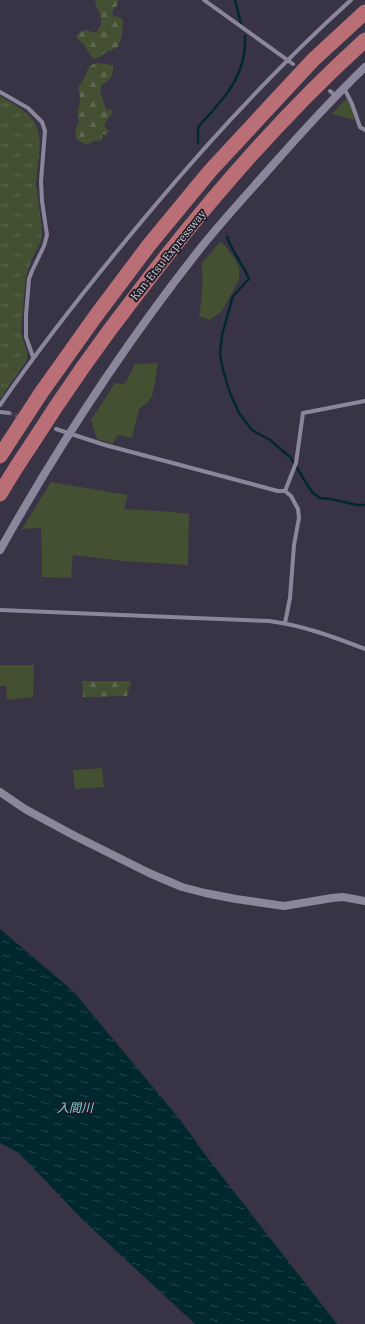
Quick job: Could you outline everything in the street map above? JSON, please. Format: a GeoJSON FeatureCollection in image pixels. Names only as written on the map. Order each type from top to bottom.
{"type":"FeatureCollection","features":[{"type":"Feature","properties":{"kind":"highway","name":"Kan-Etsu Expressway"},"geometry":{"type":"LineString","coordinates":[[0,456],[41,393],[95,316],[148,245],[210,171],[313,60],[365,12]]}},
{"type":"Feature","properties":{"kind":"highway","name":"Kan-Etsu Expressway"},"geometry":{"type":"LineString","coordinates":[[0,494],[61,398],[108,331],[164,258],[224,185],[336,66],[365,40]]}},
{"type":"Feature","properties":{"kind":"street"},"geometry":{"type":"LineString","coordinates":[[204,0],[293,64]]}},
{"type":"Feature","properties":{"kind":"street"},"geometry":{"type":"LineString","coordinates":[[0,405],[33,357],[115,253],[182,174],[250,99],[350,0]]}},
{"type":"Feature","properties":{"kind":"street"},"geometry":{"type":"LineString","coordinates":[[0,550],[25,505],[69,433],[121,356],[202,246],[333,94],[344,88],[365,67]]}},
{"type":"Feature","properties":{"kind":"street"},"geometry":{"type":"LineString","coordinates":[[344,88],[352,104],[360,127],[365,130]]}},
{"type":"Feature","properties":{"kind":"street"},"geometry":{"type":"LineString","coordinates":[[0,92],[28,108],[42,122],[45,132],[41,181],[42,201],[47,235],[44,246],[30,275],[26,316],[26,337],[33,357]]}},
{"type":"Feature","properties":{"kind":"street"},"geometry":{"type":"LineString","coordinates":[[285,491],[296,463],[304,413],[365,400]]}},
{"type":"Feature","properties":{"kind":"street"},"geometry":{"type":"LineString","coordinates":[[0,412],[9,414]]}},
{"type":"Feature","properties":{"kind":"street"},"geometry":{"type":"LineString","coordinates":[[56,429],[105,445],[278,491],[285,491],[291,496],[298,509],[299,518],[294,545],[290,598],[285,623]]}},
{"type":"Feature","properties":{"kind":"street"},"geometry":{"type":"LineString","coordinates":[[0,610],[285,623],[307,628],[365,649]]}},
{"type":"Feature","properties":{"kind":"street"},"geometry":{"type":"LineString","coordinates":[[0,792],[25,810],[149,873],[205,893],[284,906],[332,898],[365,901]]}},
{"type":"Feature","properties":{"kind":"green space"},"geometry":{"type":"Polygon","coordinates":[[[95,0],[118,0],[117,6],[114,8],[112,13],[113,16],[119,17],[123,20],[122,36],[118,47],[94,59],[84,44],[76,37],[80,32],[86,30],[95,33],[99,28],[101,24],[101,17],[95,0]]]}},
{"type":"Feature","properties":{"kind":"green space"},"geometry":{"type":"Polygon","coordinates":[[[97,63],[113,66],[112,75],[109,80],[101,85],[100,92],[106,109],[112,110],[112,114],[104,126],[109,131],[106,135],[103,134],[103,139],[93,141],[87,145],[77,140],[75,135],[79,122],[78,108],[80,104],[80,94],[78,88],[86,75],[88,68],[97,63]]]}},
{"type":"Feature","properties":{"kind":"green space"},"geometry":{"type":"Polygon","coordinates":[[[0,96],[28,114],[34,121],[37,128],[40,143],[36,184],[42,229],[41,241],[26,276],[21,329],[27,351],[27,360],[0,399],[0,96]]]}},
{"type":"Feature","properties":{"kind":"green space"},"geometry":{"type":"Polygon","coordinates":[[[346,99],[352,109],[354,120],[332,114],[346,99]]]}},
{"type":"Feature","properties":{"kind":"green space"},"geometry":{"type":"Polygon","coordinates":[[[221,241],[233,256],[239,267],[239,280],[222,311],[209,320],[199,316],[202,290],[201,264],[221,241]]]}},
{"type":"Feature","properties":{"kind":"green space"},"geometry":{"type":"Polygon","coordinates":[[[158,363],[152,396],[148,402],[139,409],[132,438],[117,435],[113,444],[97,439],[91,420],[115,383],[123,384],[126,382],[135,364],[158,363]]]}},
{"type":"Feature","properties":{"kind":"green space"},"geometry":{"type":"Polygon","coordinates":[[[51,482],[128,495],[124,509],[189,514],[188,565],[123,561],[73,555],[71,578],[42,577],[41,528],[22,529],[51,482]]]}},
{"type":"Feature","properties":{"kind":"green space"},"geometry":{"type":"Polygon","coordinates":[[[0,665],[34,665],[33,697],[7,700],[6,686],[0,686],[0,665]]]}},
{"type":"Feature","properties":{"kind":"green space"},"geometry":{"type":"Polygon","coordinates":[[[82,681],[131,681],[127,696],[83,697],[82,681]]]}},
{"type":"Feature","properties":{"kind":"green space"},"geometry":{"type":"Polygon","coordinates":[[[102,768],[104,787],[75,789],[73,770],[102,768]]]}},
{"type":"Feature","properties":{"kind":"water","name":"入間川"},"geometry":{"type":"Polygon","coordinates":[[[0,929],[73,991],[181,1121],[207,1157],[337,1324],[195,1324],[83,1220],[19,1153],[0,1143],[0,929]]]}},
{"type":"Feature","properties":{"kind":"waterway"},"geometry":{"type":"LineString","coordinates":[[235,0],[241,24]]}},
{"type":"Feature","properties":{"kind":"waterway"},"geometry":{"type":"LineString","coordinates":[[198,143],[198,127],[227,94],[238,75],[244,54],[245,36]]}},
{"type":"Feature","properties":{"kind":"waterway"},"geometry":{"type":"LineString","coordinates":[[227,237],[249,279],[233,296],[222,335],[220,354],[230,393],[239,413],[252,430],[270,440],[291,458],[313,493],[320,498],[357,505],[365,505]]}},
{"type":"Feature","properties":{"kind":"tunnel"},"geometry":{"type":"LineString","coordinates":[[9,413],[22,418]]}}]}
